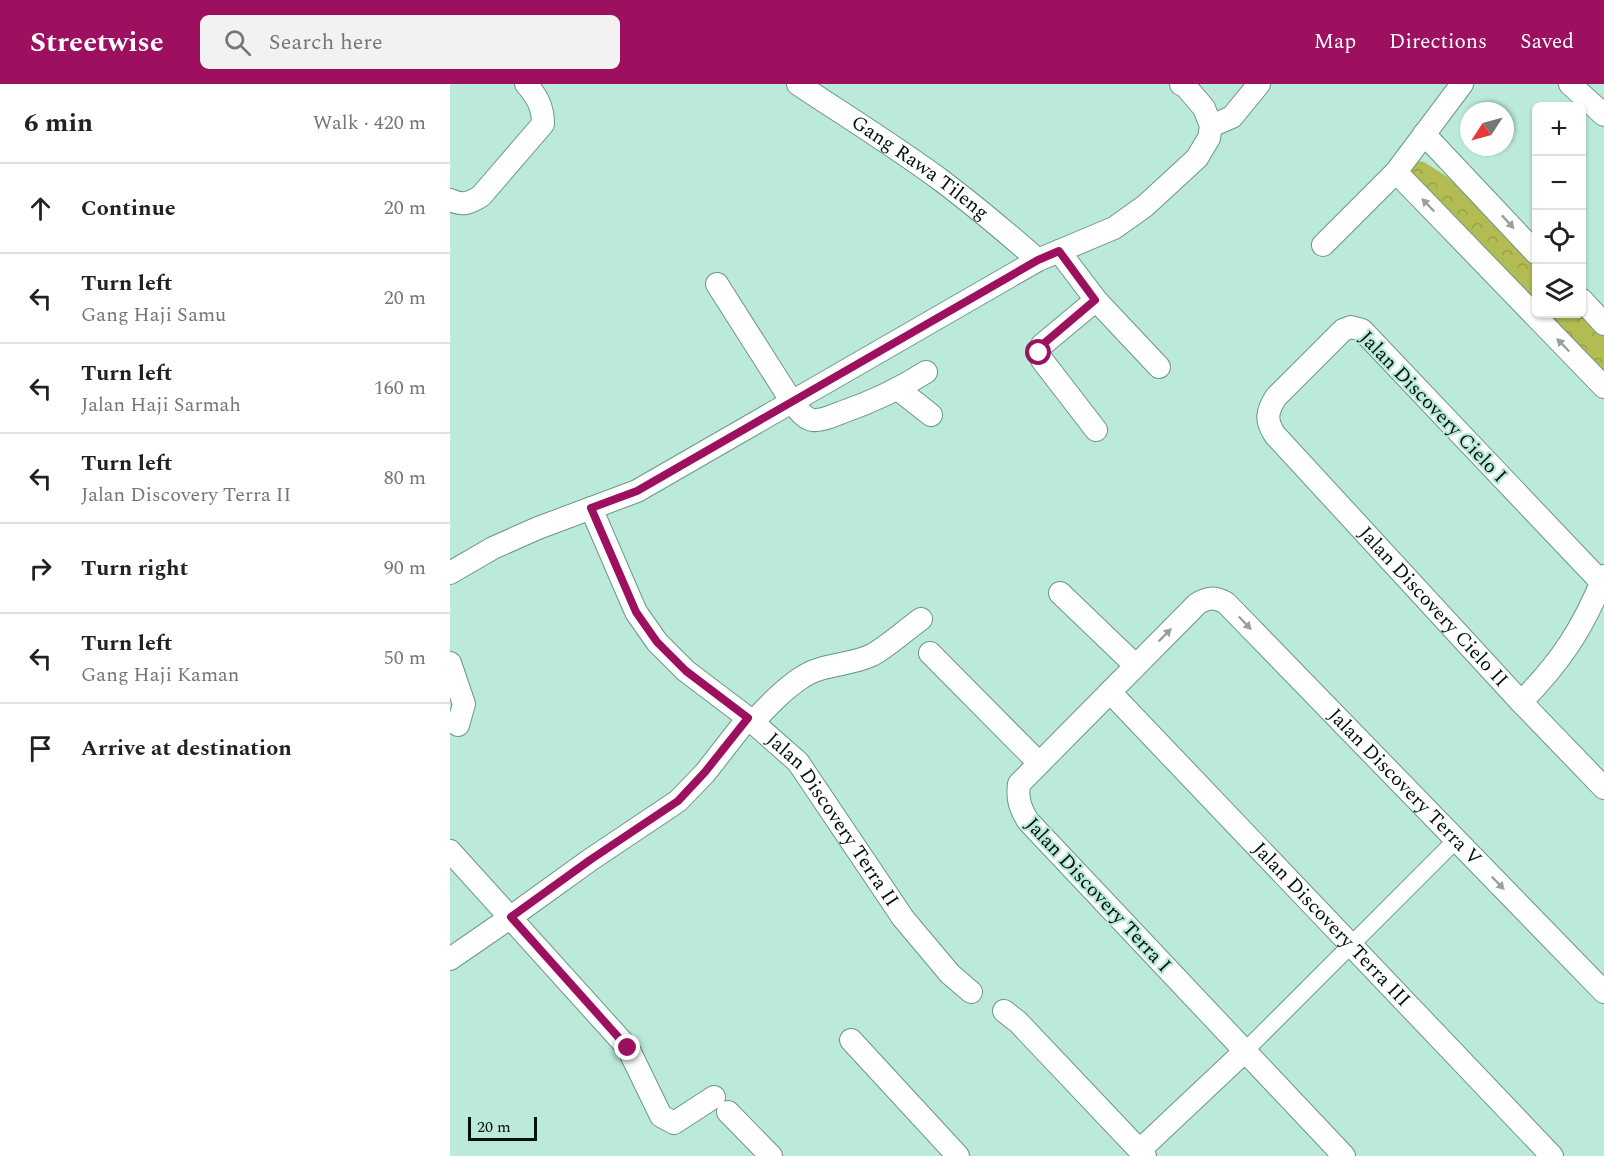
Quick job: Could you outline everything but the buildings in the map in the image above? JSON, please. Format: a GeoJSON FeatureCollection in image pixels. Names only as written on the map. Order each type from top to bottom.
{"type":"FeatureCollection","features":[{"type":"Feature","properties":{"kind":"street"},"geometry":{"type":"LineString","coordinates":[[451,200],[461,204],[471,202],[481,196],[543,124],[543,112],[539,101],[526,84]]}},
{"type":"Feature","properties":{"kind":"street","name":"Gang Rawa Tileng"},"geometry":{"type":"LineString","coordinates":[[798,84],[941,180],[1038,260]]}},
{"type":"Feature","properties":{"kind":"street"},"geometry":{"type":"LineString","coordinates":[[450,573],[493,548],[538,528],[637,491],[1038,260],[1114,228],[1145,206],[1197,158],[1209,138],[1211,126],[1204,108],[1181,84]]}},
{"type":"Feature","properties":{"kind":"street"},"geometry":{"type":"LineString","coordinates":[[1211,126],[1232,117],[1259,84]]}},
{"type":"Feature","properties":{"kind":"street"},"geometry":{"type":"LineString","coordinates":[[1323,245],[1396,172],[1462,84]]}},
{"type":"Feature","properties":{"kind":"street"},"geometry":{"type":"LineString","coordinates":[[1570,84],[1604,115]]}},
{"type":"Feature","properties":{"kind":"street"},"geometry":{"type":"LineString","coordinates":[[1424,134],[1532,249]]}},
{"type":"Feature","properties":{"kind":"street"},"geometry":{"type":"LineString","coordinates":[[1396,172],[1604,387]]}},
{"type":"Feature","properties":{"kind":"street"},"geometry":{"type":"LineString","coordinates":[[1059,251],[1095,300],[1159,367]]}},
{"type":"Feature","properties":{"kind":"street"},"geometry":{"type":"LineString","coordinates":[[717,284],[792,402],[806,418],[814,421],[825,419],[855,408],[898,389],[926,372]]}},
{"type":"Feature","properties":{"kind":"street"},"geometry":{"type":"LineString","coordinates":[[1095,300],[1042,345],[1039,353],[1096,430]]}},
{"type":"Feature","properties":{"kind":"street"},"geometry":{"type":"LineString","coordinates":[[1586,305],[1604,324]]}},
{"type":"Feature","properties":{"kind":"street","name":"Jalan Discovery Cielo I"},"geometry":{"type":"LineString","coordinates":[[1268,422],[1270,406],[1276,397],[1343,330],[1351,327],[1362,330],[1603,581]]}},
{"type":"Feature","properties":{"kind":"street"},"geometry":{"type":"LineString","coordinates":[[898,389],[931,415]]}},
{"type":"Feature","properties":{"kind":"street","name":"Jalan Discovery Cielo II"},"geometry":{"type":"LineString","coordinates":[[1268,422],[1275,435],[1521,702],[1604,788]]}},
{"type":"Feature","properties":{"kind":"street","name":"Jalan Discovery Terra II"},"geometry":{"type":"LineString","coordinates":[[591,508],[636,612],[657,642],[686,671],[751,720],[798,762],[903,918],[950,974],[971,992]]}},
{"type":"Feature","properties":{"kind":"street"},"geometry":{"type":"LineString","coordinates":[[1521,702],[1567,649],[1603,581]]}},
{"type":"Feature","properties":{"kind":"street"},"geometry":{"type":"LineString","coordinates":[[1060,593],[1135,665]]}},
{"type":"Feature","properties":{"kind":"street","name":"Jalan Discovery Terra V"},"geometry":{"type":"LineString","coordinates":[[1197,604],[1212,598],[1226,603],[1604,992]]}},
{"type":"Feature","properties":{"kind":"street","name":"Jalan Discovery Terra I"},"geometry":{"type":"LineString","coordinates":[[1197,604],[1019,784],[1017,797],[1028,821],[1344,1156]]}},
{"type":"Feature","properties":{"kind":"street"},"geometry":{"type":"LineString","coordinates":[[450,959],[678,801],[751,720],[803,676],[821,668],[848,664],[873,654],[921,619]]}},
{"type":"Feature","properties":{"kind":"street"},"geometry":{"type":"LineString","coordinates":[[930,652],[1039,764]]}},
{"type":"Feature","properties":{"kind":"street"},"geometry":{"type":"LineString","coordinates":[[450,663],[464,704],[458,725]]}},
{"type":"Feature","properties":{"kind":"street","name":"Jalan Discovery Terra III"},"geometry":{"type":"LineString","coordinates":[[1110,692],[1552,1156]]}},
{"type":"Feature","properties":{"kind":"street"},"geometry":{"type":"LineString","coordinates":[[1004,1011],[1018,1022],[1143,1153],[1456,840]]}},
{"type":"Feature","properties":{"kind":"street"},"geometry":{"type":"LineString","coordinates":[[450,851],[628,1048],[661,1116],[674,1123],[721,1105],[771,1156]]}},
{"type":"Feature","properties":{"kind":"street"},"geometry":{"type":"LineString","coordinates":[[851,1040],[958,1156]]}},
{"type":"Feature","properties":{"kind":"green space"},"geometry":{"type":"Polygon","coordinates":[[[1417,161],[1424,162],[1446,176],[1514,232],[1532,252],[1532,312],[1406,181],[1409,168],[1417,161]]]}},
{"type":"Feature","properties":{"kind":"green space"},"geometry":{"type":"Polygon","coordinates":[[[1586,317],[1604,331],[1604,387],[1538,318],[1586,317]]]}},
{"type":"Feature","properties":{"kind":"route"},"geometry":{"type":"LineString","coordinates":[[628,1048],[511,917],[678,801],[705,772],[748,718],[686,671],[657,642],[636,612],[591,508],[637,491],[1038,260],[1059,251],[1095,300],[1042,345],[1039,353]]}}]}
